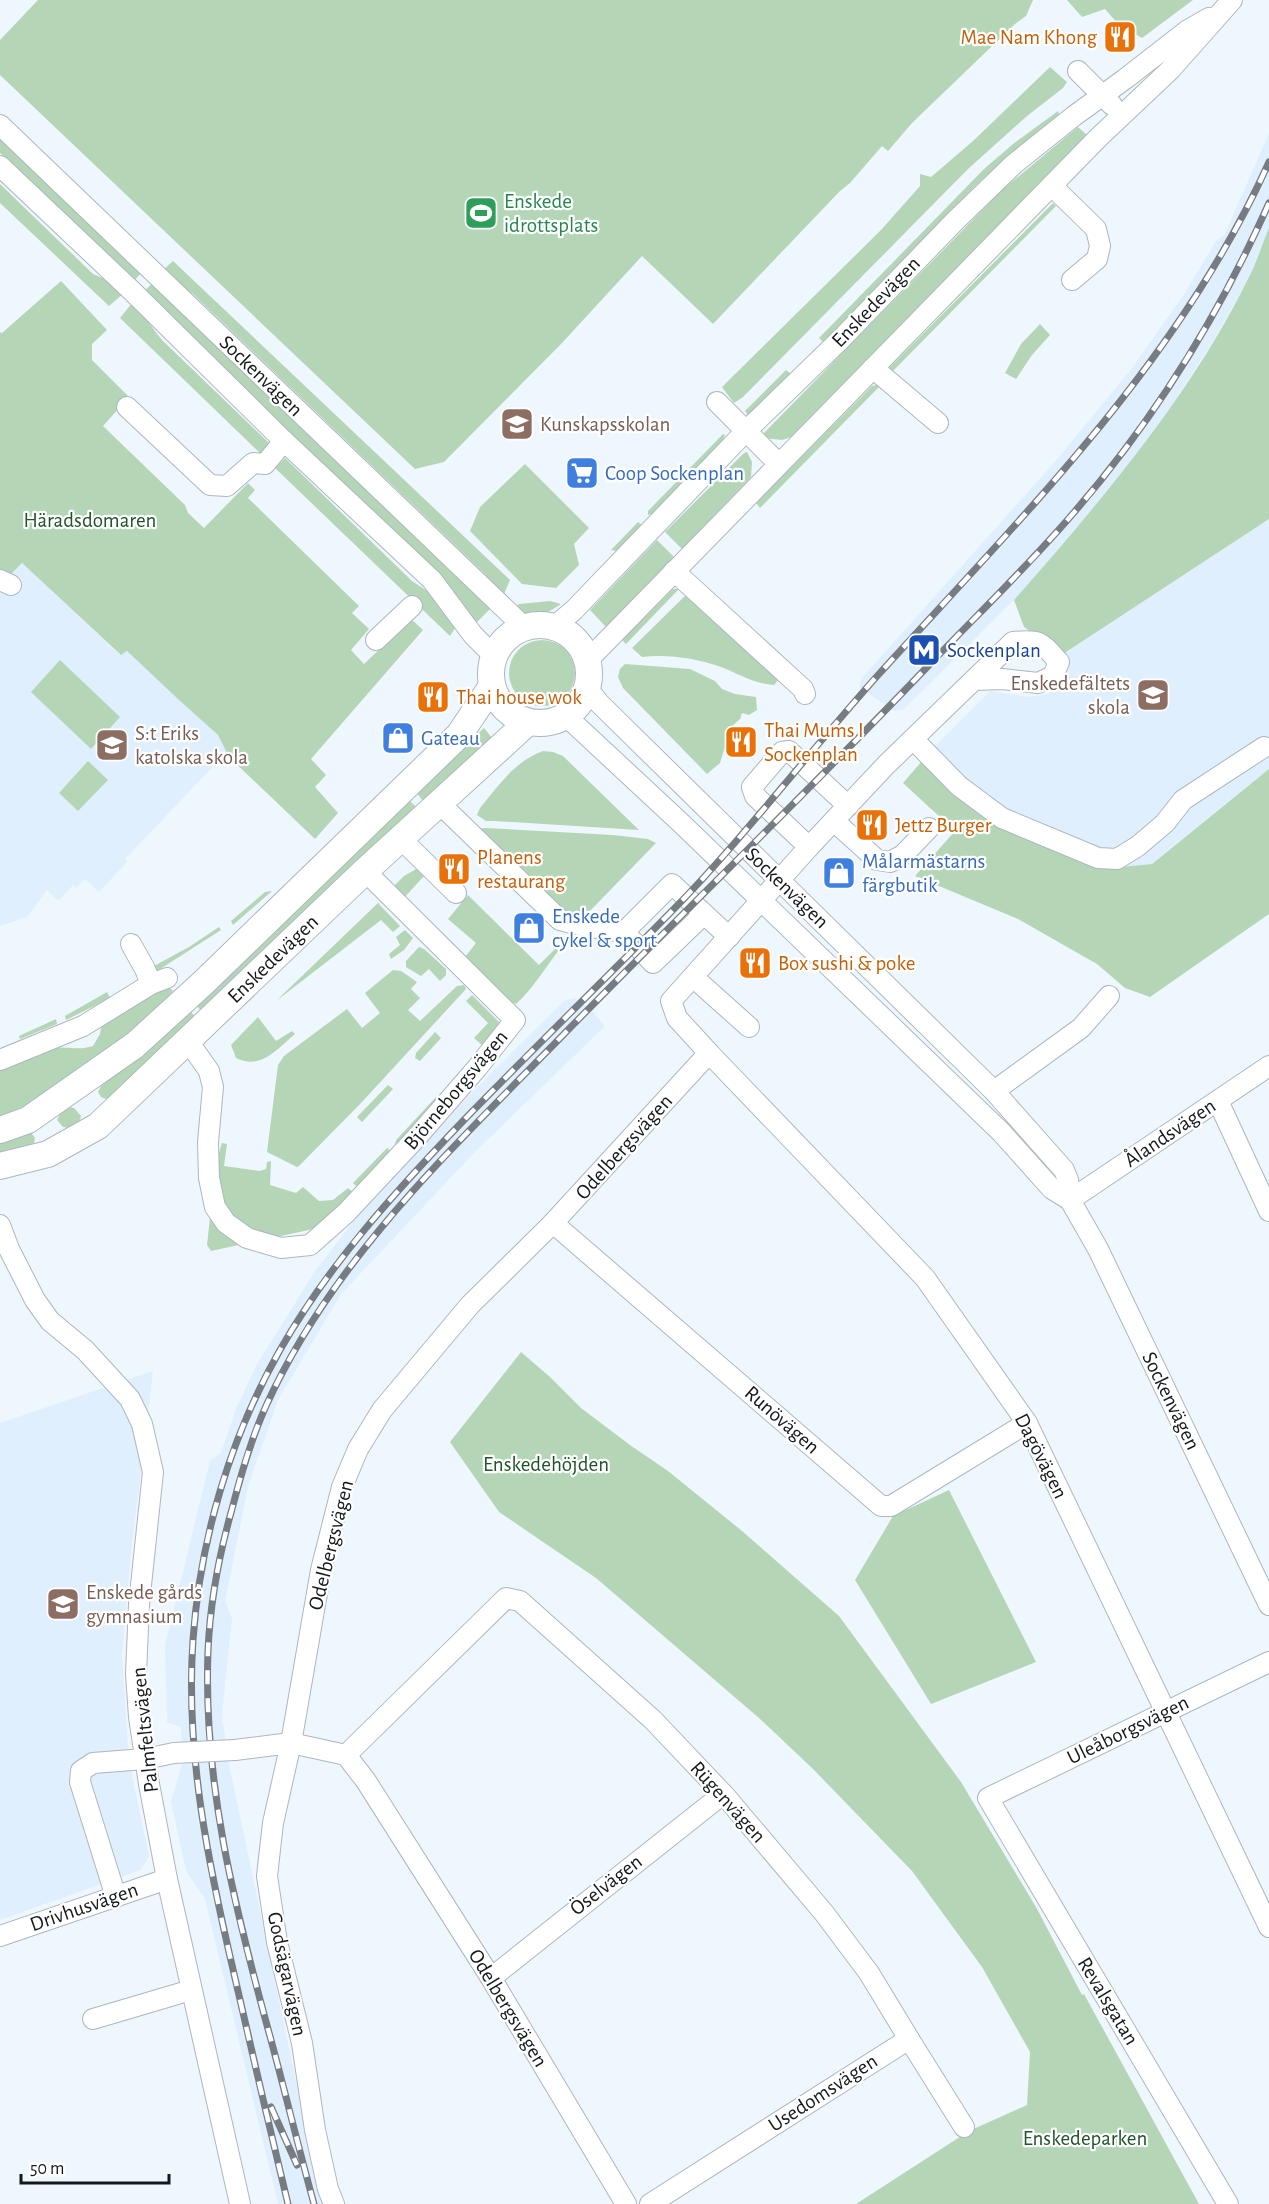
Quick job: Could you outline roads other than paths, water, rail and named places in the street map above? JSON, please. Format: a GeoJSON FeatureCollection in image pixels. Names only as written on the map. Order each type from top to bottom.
{"type":"FeatureCollection","features":[{"type":"Feature","properties":{"kind":"main road"},"geometry":{"type":"LineString","coordinates":[[538,624],[552,626],[575,638],[585,652],[590,675],[588,689],[579,705],[566,716],[554,722],[528,722],[515,716],[497,698],[492,686],[491,671],[494,656],[506,638],[524,627],[538,624]]}},
{"type":"Feature","properties":{"kind":"main road","name":"Enskedevägen"},"geometry":{"type":"LineString","coordinates":[[0,1130],[28,1120],[135,1045],[203,983],[459,735],[492,686]]}},
{"type":"Feature","properties":{"kind":"main road","name":"Enskedevägen"},"geometry":{"type":"LineString","coordinates":[[0,1166],[48,1154],[98,1126],[438,802],[528,722]]}},
{"type":"Feature","properties":{"kind":"street","name":"Enskedevägen"},"geometry":{"type":"LineString","coordinates":[[552,626],[574,610],[745,432],[842,338],[954,222],[1014,164],[1188,30],[1229,4]]}},
{"type":"Feature","properties":{"kind":"street","name":"Enskedevägen"},"geometry":{"type":"LineString","coordinates":[[588,660],[1052,186],[1170,70],[1229,4]]}},
{"type":"Feature","properties":{"kind":"street"},"geometry":{"type":"LineString","coordinates":[[1078,71],[1123,115]]}},
{"type":"Feature","properties":{"kind":"street","name":"Sockenvägen"},"geometry":{"type":"LineString","coordinates":[[0,125],[524,627]]}},
{"type":"Feature","properties":{"kind":"street","name":"Sockenvägen"},"geometry":{"type":"LineString","coordinates":[[0,166],[132,291],[284,441],[432,580],[473,635],[494,656]]}},
{"type":"Feature","properties":{"kind":"street"},"geometry":{"type":"LineString","coordinates":[[1052,186],[1096,229],[1100,246],[1097,259],[1072,280]]}},
{"type":"Feature","properties":{"kind":"street"},"geometry":{"type":"LineString","coordinates":[[873,368],[938,423]]}},
{"type":"Feature","properties":{"kind":"street"},"geometry":{"type":"LineString","coordinates":[[717,402],[779,464]]}},
{"type":"Feature","properties":{"kind":"street"},"geometry":{"type":"LineString","coordinates":[[127,407],[210,485],[227,486],[253,464],[265,464],[284,441]]}},
{"type":"Feature","properties":{"kind":"street"},"geometry":{"type":"LineString","coordinates":[[674,571],[803,689],[805,694]]}},
{"type":"Feature","properties":{"kind":"street"},"geometry":{"type":"LineString","coordinates":[[376,640],[412,606]]}},
{"type":"Feature","properties":{"kind":"street"},"geometry":{"type":"LineString","coordinates":[[709,1053],[677,1018],[671,1001],[809,847],[913,739],[974,680]]}},
{"type":"Feature","properties":{"kind":"street","name":"Sockenvägen"},"geometry":{"type":"LineString","coordinates":[[588,689],[700,804],[781,880],[994,1091],[1064,1170],[1068,1180],[1070,1200],[1098,1249],[1269,1605]]}},
{"type":"Feature","properties":{"kind":"street","name":"Sockenvägen"},"geometry":{"type":"LineString","coordinates":[[566,716],[762,900],[1001,1132],[1052,1189],[1070,1200]]}},
{"type":"Feature","properties":{"kind":"street"},"geometry":{"type":"LineString","coordinates":[[913,739],[959,786],[1002,818],[1098,858],[1117,859],[1138,846],[1165,823],[1183,800],[1264,747]]}},
{"type":"Feature","properties":{"kind":"street"},"geometry":{"type":"LineString","coordinates":[[809,847],[754,796],[752,787],[782,752],[789,751],[848,806]]}},
{"type":"Feature","properties":{"kind":"street"},"geometry":{"type":"LineString","coordinates":[[438,802],[560,920],[624,932],[653,963],[704,914]]}},
{"type":"Feature","properties":{"kind":"street"},"geometry":{"type":"LineString","coordinates":[[834,821],[877,860],[890,862],[903,855],[929,828]]}},
{"type":"Feature","properties":{"kind":"street"},"geometry":{"type":"LineString","coordinates":[[400,838],[456,893]]}},
{"type":"Feature","properties":{"kind":"street","name":"Björneborgsvägen"},"geometry":{"type":"LineString","coordinates":[[188,1041],[209,1071],[213,1087],[208,1142],[209,1178],[215,1208],[226,1223],[247,1238],[281,1248],[310,1245],[346,1213],[417,1137],[515,1020],[365,871]]}},
{"type":"Feature","properties":{"kind":"street"},"geometry":{"type":"LineString","coordinates":[[624,932],[672,884],[729,937]]}},
{"type":"Feature","properties":{"kind":"street"},"geometry":{"type":"LineString","coordinates":[[0,1060],[83,1026],[159,981],[145,969],[131,944]]}},
{"type":"Feature","properties":{"kind":"street"},"geometry":{"type":"LineString","coordinates":[[693,977],[749,1027]]}},
{"type":"Feature","properties":{"kind":"street"},"geometry":{"type":"LineString","coordinates":[[994,1091],[1081,1028],[1109,996]]}},
{"type":"Feature","properties":{"kind":"street","name":"Odelbergsvägen"},"geometry":{"type":"LineString","coordinates":[[291,1743],[321,1570],[342,1487],[358,1449],[382,1410],[470,1305],[553,1223],[709,1053]]}},
{"type":"Feature","properties":{"kind":"street","name":"Dagövägen"},"geometry":{"type":"LineString","coordinates":[[709,1053],[925,1278],[1027,1423],[1164,1713],[1269,1927]]}},
{"type":"Feature","properties":{"kind":"street","name":"Ålandsvägen"},"geometry":{"type":"LineString","coordinates":[[1070,1200],[1269,1066]]}},
{"type":"Feature","properties":{"kind":"street"},"geometry":{"type":"LineString","coordinates":[[1218,1101],[1269,1211]]}},
{"type":"Feature","properties":{"kind":"street","name":"Runövägen"},"geometry":{"type":"LineString","coordinates":[[553,1223],[881,1506],[891,1506],[1027,1423]]}},
{"type":"Feature","properties":{"kind":"street","name":"Palmfeltsvägen"},"geometry":{"type":"LineString","coordinates":[[0,1225],[9,1249],[35,1300],[50,1321],[85,1350],[130,1399],[142,1424],[153,1472],[140,1604],[136,1674],[145,1759],[167,1879],[240,2204]]}},
{"type":"Feature","properties":{"kind":"street","name":"Rügenvägen"},"geometry":{"type":"LineString","coordinates":[[346,1755],[506,1598],[520,1601],[653,1720],[723,1794],[825,1913],[869,1973],[909,2039]]}},
{"type":"Feature","properties":{"kind":"street","name":"Uleåborgsvägen"},"geometry":{"type":"LineString","coordinates":[[988,1798],[1269,1662]]}},
{"type":"Feature","properties":{"kind":"street"},"geometry":{"type":"LineString","coordinates":[[116,1897],[80,1782],[81,1771],[93,1763],[145,1759],[174,1753],[235,1750],[291,1743],[346,1755]]}},
{"type":"Feature","properties":{"kind":"street","name":"Godsägarvägen"},"geometry":{"type":"LineString","coordinates":[[291,1743],[273,1823],[267,1876],[277,1942],[302,2043],[315,2130],[328,2189],[334,2204]]}},
{"type":"Feature","properties":{"kind":"street","name":"Odelbergsvägen"},"geometry":{"type":"LineString","coordinates":[[346,1755],[366,1781],[491,1978],[626,2204]]}},
{"type":"Feature","properties":{"kind":"street","name":"Öselvägen"},"geometry":{"type":"LineString","coordinates":[[491,1978],[723,1794]]}},
{"type":"Feature","properties":{"kind":"street","name":"Revalsgatan"},"geometry":{"type":"LineString","coordinates":[[988,1798],[1228,2204]]}},
{"type":"Feature","properties":{"kind":"street","name":"Drivhusvägen"},"geometry":{"type":"LineString","coordinates":[[0,1936],[167,1879]]}},
{"type":"Feature","properties":{"kind":"street"},"geometry":{"type":"LineString","coordinates":[[93,2019],[191,1990]]}},
{"type":"Feature","properties":{"kind":"street"},"geometry":{"type":"LineString","coordinates":[[909,2039],[964,2127]]}},
{"type":"Feature","properties":{"kind":"street","name":"Usedomsvägen"},"geometry":{"type":"LineString","coordinates":[[650,2204],[909,2039]]}},
{"type":"Feature","properties":{"kind":"railway"},"geometry":{"type":"LineString","coordinates":[[288,2204],[208,1852],[196,1768],[191,1683],[197,1602],[210,1527],[232,1454],[262,1384],[299,1318],[342,1258],[388,1202],[463,1121],[697,884],[879,674],[1042,495],[1095,433],[1191,304],[1233,235],[1269,162]]}},
{"type":"Feature","properties":{"kind":"railway"},"geometry":{"type":"LineString","coordinates":[[314,2204],[255,1982],[233,1889],[223,1842],[210,1748],[208,1651],[216,1579],[227,1526],[243,1470],[266,1406],[294,1352],[325,1301],[361,1253],[439,1162],[839,758],[1053,536],[1100,481],[1129,444],[1182,367],[1228,287],[1269,203]]}},
{"type":"Feature","properties":{"kind":"railway"},"geometry":{"type":"LineString","coordinates":[[271,2107],[297,2165]]}},
{"type":"Feature","properties":{"kind":"place","name":"Mae Nam Khong"},"geometry":{"type":"Point","coordinates":[1120,37]}},
{"type":"Feature","properties":{"kind":"place","name":"Enskede idrottsplats"},"geometry":{"type":"Point","coordinates":[481,213]}},
{"type":"Feature","properties":{"kind":"place","name":"Kunskapsskolan"},"geometry":{"type":"Point","coordinates":[517,424]}},
{"type":"Feature","properties":{"kind":"place","name":"Coop Sockenplan"},"geometry":{"type":"Point","coordinates":[582,473]}},
{"type":"Feature","properties":{"kind":"place","name":"Sockenplan"},"geometry":{"type":"Point","coordinates":[924,650]}},
{"type":"Feature","properties":{"kind":"place","name":"Enskedefältets skola"},"geometry":{"type":"Point","coordinates":[1153,695]}},
{"type":"Feature","properties":{"kind":"place","name":"Thai house wok"},"geometry":{"type":"Point","coordinates":[433,697]}},
{"type":"Feature","properties":{"kind":"place","name":"Gateau"},"geometry":{"type":"Point","coordinates":[398,738]}},
{"type":"Feature","properties":{"kind":"place","name":"Thai Mums I Sockenplan"},"geometry":{"type":"Point","coordinates":[741,742]}},
{"type":"Feature","properties":{"kind":"place","name":"S:t Eriks katolska skola"},"geometry":{"type":"Point","coordinates":[112,745]}},
{"type":"Feature","properties":{"kind":"place","name":"Jettz Burger"},"geometry":{"type":"Point","coordinates":[872,825]}},
{"type":"Feature","properties":{"kind":"place","name":"Planens restaurang"},"geometry":{"type":"Point","coordinates":[454,869]}},
{"type":"Feature","properties":{"kind":"place","name":"Målarmästarns färgbutik"},"geometry":{"type":"Point","coordinates":[839,873]}},
{"type":"Feature","properties":{"kind":"place","name":"Enskede cykel & sport"},"geometry":{"type":"Point","coordinates":[529,928]}},
{"type":"Feature","properties":{"kind":"place","name":"Box sushi & poke"},"geometry":{"type":"Point","coordinates":[755,963]}},
{"type":"Feature","properties":{"kind":"place","name":"Enskede gårds gymnasium"},"geometry":{"type":"Point","coordinates":[63,1604]}},
{"type":"Feature","properties":{"kind":"park label","name":"Häradsdomaren"},"geometry":{"type":"Point","coordinates":[90,520]}},
{"type":"Feature","properties":{"kind":"park label","name":"Enskedehöjden"},"geometry":{"type":"Point","coordinates":[546,1464]}},
{"type":"Feature","properties":{"kind":"park label","name":"Enskedeparken"},"geometry":{"type":"Point","coordinates":[1085,2138]}}]}
